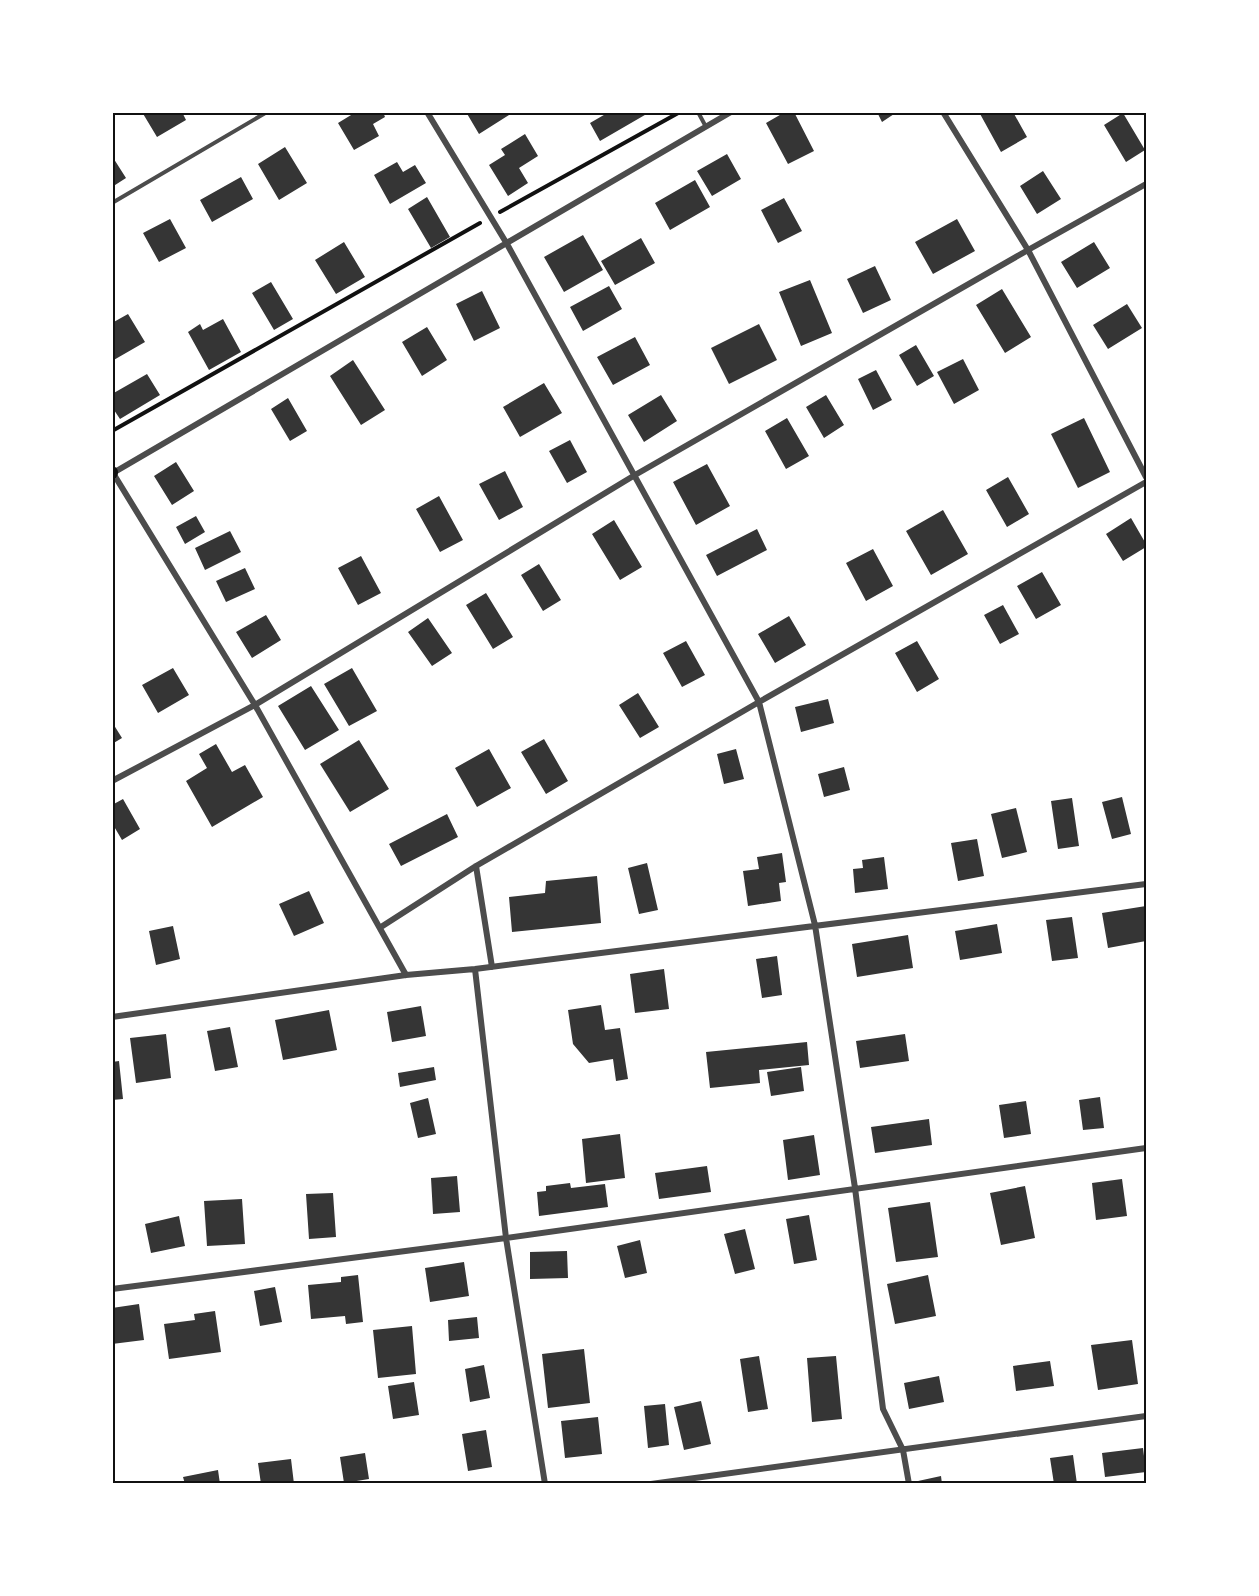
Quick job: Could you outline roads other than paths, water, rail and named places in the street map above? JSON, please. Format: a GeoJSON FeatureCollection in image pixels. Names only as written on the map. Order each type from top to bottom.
{"type":"FeatureCollection","features":[{"type":"Feature","properties":{"kind":"street"},"geometry":{"type":"LineString","coordinates":[[427,112],[507,244],[759,702],[815,925],[855,1188],[883,1409],[903,1450],[909,1484]]}},
{"type":"Feature","properties":{"kind":"street"},"geometry":{"type":"LineString","coordinates":[[406,975],[255,705],[113,473],[731,112]]}},
{"type":"Feature","properties":{"kind":"street"},"geometry":{"type":"LineString","coordinates":[[943,112],[1028,250],[1146,477]]}},
{"type":"Feature","properties":{"kind":"street"},"geometry":{"type":"LineString","coordinates":[[112,781],[255,705],[635,475],[1146,184]]}},
{"type":"Feature","properties":{"kind":"street"},"geometry":{"type":"LineString","coordinates":[[381,927],[476,866],[1146,482]]}},
{"type":"Feature","properties":{"kind":"street"},"geometry":{"type":"LineString","coordinates":[[476,866],[492,967]]}},
{"type":"Feature","properties":{"kind":"street"},"geometry":{"type":"LineString","coordinates":[[112,1017],[406,975],[492,967],[1146,884]]}},
{"type":"Feature","properties":{"kind":"street"},"geometry":{"type":"LineString","coordinates":[[475,969],[506,1238],[544,1484]]}},
{"type":"Feature","properties":{"kind":"street"},"geometry":{"type":"LineString","coordinates":[[112,1289],[506,1238],[1146,1148]]}},
{"type":"Feature","properties":{"kind":"street"},"geometry":{"type":"LineString","coordinates":[[651,1484],[1146,1416]]}},
{"type":"Feature","properties":{"kind":"lane"},"geometry":{"type":"LineString","coordinates":[[112,203],[267,112]]}},
{"type":"Feature","properties":{"kind":"lane"},"geometry":{"type":"LineString","coordinates":[[698,112],[706,127]]}}]}
